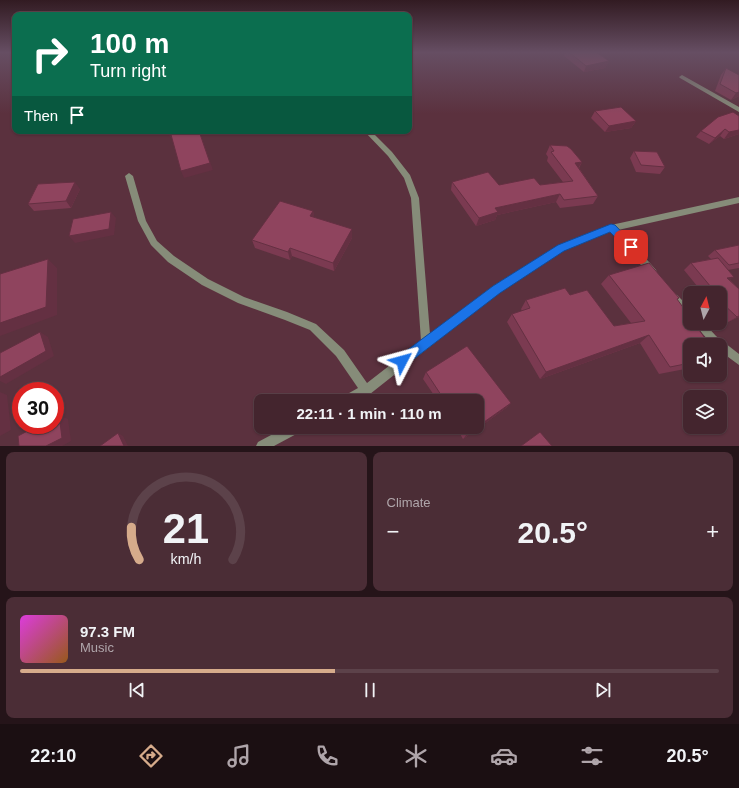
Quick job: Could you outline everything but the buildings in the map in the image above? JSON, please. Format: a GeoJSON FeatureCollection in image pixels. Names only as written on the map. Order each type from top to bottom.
{"type":"FeatureCollection","features":[{"type":"Feature","properties":{"kind":"street"},"geometry":{"type":"LineString","coordinates":[[682,77],[739,110]]}},
{"type":"Feature","properties":{"kind":"street"},"geometry":{"type":"LineString","coordinates":[[370,134],[390,154],[407,177],[415,198],[426,342]]}},
{"type":"Feature","properties":{"kind":"street"},"geometry":{"type":"LineString","coordinates":[[129,176],[142,221],[154,243],[171,259],[206,282],[241,300],[313,327],[340,353],[366,390]]}},
{"type":"Feature","properties":{"kind":"street"},"geometry":{"type":"LineString","coordinates":[[359,394],[366,390],[496,289],[561,248],[611,228],[739,200]]}},
{"type":"Feature","properties":{"kind":"street"},"geometry":{"type":"LineString","coordinates":[[611,228],[624,239],[659,280]]}},
{"type":"Feature","properties":{"kind":"street"},"geometry":{"type":"LineString","coordinates":[[669,292],[683,307]]}},
{"type":"Feature","properties":{"kind":"street"},"geometry":{"type":"LineString","coordinates":[[705,330],[739,360]]}},
{"type":"Feature","properties":{"kind":"street"},"geometry":{"type":"LineString","coordinates":[[262,446],[285,434]]}},
{"type":"Feature","properties":{"kind":"route"},"geometry":{"type":"LineString","coordinates":[[402,361],[496,289],[561,248],[611,228],[631,247]]}}]}
